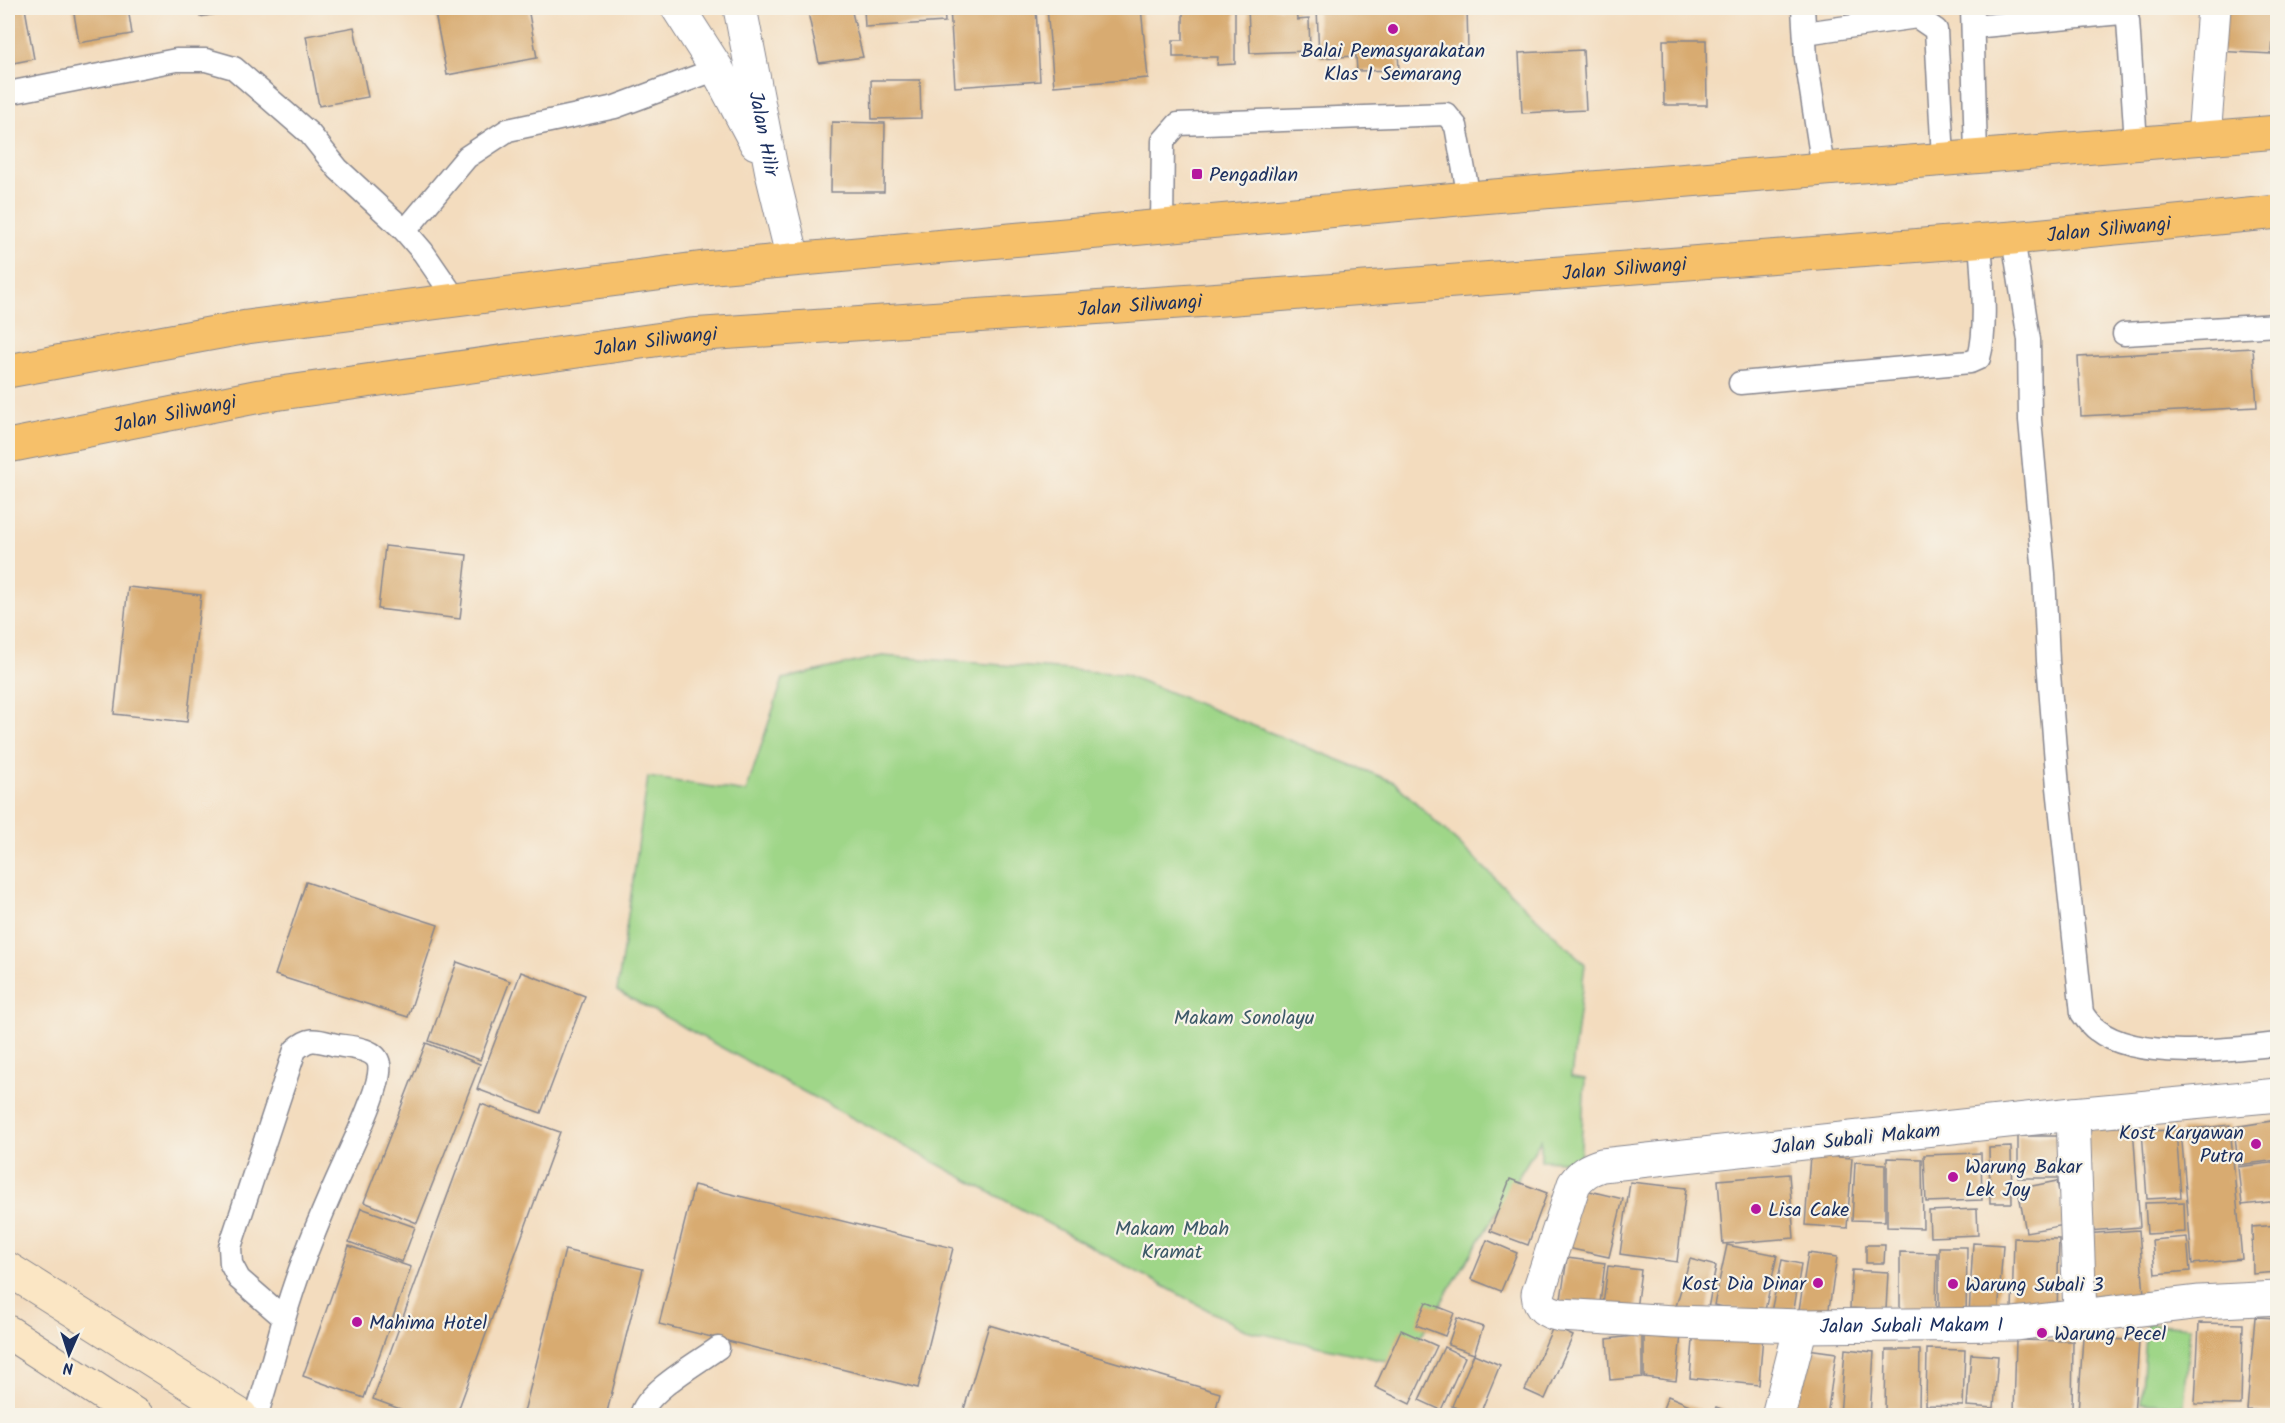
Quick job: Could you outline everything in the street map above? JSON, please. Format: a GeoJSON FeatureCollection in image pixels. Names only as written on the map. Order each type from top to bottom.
{"type":"FeatureCollection","features":[{"type":"Feature","properties":{"kind":"highway"},"geometry":{"type":"LineString","coordinates":[[8,371],[247,327],[704,268],[1469,198],[2277,132]]}},
{"type":"Feature","properties":{"kind":"highway","name":"Jalan Siliwangi"},"geometry":{"type":"LineString","coordinates":[[8,446],[260,396],[690,335],[1223,299],[1980,241],[2277,212]]}},
{"type":"Feature","properties":{"kind":"street"},"geometry":{"type":"LineString","coordinates":[[678,8],[717,69],[772,173]]}},
{"type":"Feature","properties":{"kind":"street","name":"Jalan Hilir"},"geometry":{"type":"LineString","coordinates":[[740,8],[772,173],[793,259]]}},
{"type":"Feature","properties":{"kind":"street"},"geometry":{"type":"LineString","coordinates":[[2204,138],[2214,8]]}},
{"type":"Feature","properties":{"kind":"street","name":"Jalan Subali Makam"},"geometry":{"type":"LineString","coordinates":[[1545,1310],[1539,1303],[1538,1294],[1574,1184],[1589,1169],[1614,1164],[2073,1114],[2277,1095]]}},
{"type":"Feature","properties":{"kind":"street"},"geometry":{"type":"LineString","coordinates":[[2073,1114],[2080,1316]]}},
{"type":"Feature","properties":{"kind":"street"},"geometry":{"type":"LineString","coordinates":[[8,1269],[241,1416]]}},
{"type":"Feature","properties":{"kind":"street","name":"Jalan Subali Makam I"},"geometry":{"type":"LineString","coordinates":[[1545,1310],[1560,1315],[1608,1319],[1801,1326],[2014,1324],[2200,1302],[2277,1298]]}},
{"type":"Feature","properties":{"kind":"street"},"geometry":{"type":"LineString","coordinates":[[1778,1416],[1801,1326]]}},
{"type":"Feature","properties":{"kind":"street"},"geometry":{"type":"LineString","coordinates":[[8,1332],[137,1416]]}},
{"type":"Feature","properties":{"kind":"lane"},"geometry":{"type":"LineString","coordinates":[[1803,8],[1806,58],[1823,168]]}},
{"type":"Feature","properties":{"kind":"lane"},"geometry":{"type":"LineString","coordinates":[[1976,155],[1973,17],[2121,13],[2128,20],[2136,143]]}},
{"type":"Feature","properties":{"kind":"lane"},"geometry":{"type":"LineString","coordinates":[[1805,33],[1917,17],[1936,30],[1943,158]]}},
{"type":"Feature","properties":{"kind":"lane"},"geometry":{"type":"LineString","coordinates":[[8,93],[176,60],[206,60],[234,68],[310,134],[338,169],[405,231],[423,252],[456,300]]}},
{"type":"Feature","properties":{"kind":"lane"},"geometry":{"type":"LineString","coordinates":[[405,231],[467,157],[508,130],[615,107],[717,69]]}},
{"type":"Feature","properties":{"kind":"lane"},"geometry":{"type":"LineString","coordinates":[[1162,225],[1163,141],[1178,124],[1446,114],[1456,126],[1469,198]]}},
{"type":"Feature","properties":{"kind":"lane"},"geometry":{"type":"LineString","coordinates":[[2013,238],[2029,339],[2030,420],[2044,574],[2048,661],[2058,787],[2082,1013],[2097,1030],[2116,1040],[2154,1051],[2246,1048],[2277,1044]]}},
{"type":"Feature","properties":{"kind":"lane"},"geometry":{"type":"LineString","coordinates":[[1740,383],[1970,362],[1979,358],[1982,347],[1983,301],[1980,241]]}},
{"type":"Feature","properties":{"kind":"lane"},"geometry":{"type":"LineString","coordinates":[[2124,334],[2277,325]]}},
{"type":"Feature","properties":{"kind":"lane"},"geometry":{"type":"LineString","coordinates":[[256,1416],[272,1367],[284,1318],[322,1211],[358,1132],[380,1072],[379,1060],[371,1053],[317,1040],[304,1041],[295,1050],[230,1247],[231,1264],[239,1279],[284,1318]]}},
{"type":"Feature","properties":{"kind":"lane"},"geometry":{"type":"LineString","coordinates":[[641,1416],[642,1409],[656,1393],[718,1348]]}},
{"type":"Feature","properties":{"kind":"green space","name":"Makam Sonolayu"},"geometry":{"type":"Polygon","coordinates":[[[882,656],[1124,674],[1394,782],[1585,964],[1571,1077],[1585,1079],[1580,1162],[1541,1160],[1541,1140],[1403,1365],[1245,1330],[617,991],[648,777],[746,792],[783,679],[882,656]]]}},
{"type":"Feature","properties":{"kind":"green space"},"geometry":{"type":"Polygon","coordinates":[[[2147,1323],[2190,1327],[2184,1406],[2141,1402],[2147,1323]]]}},
{"type":"Feature","properties":{"kind":"building"},"geometry":{"type":"Polygon","coordinates":[[[8,8],[25,8],[34,59],[8,64],[8,8]]]}},
{"type":"Feature","properties":{"kind":"building"},"geometry":{"type":"Polygon","coordinates":[[[73,8],[128,8],[132,34],[79,43],[73,8]]]}},
{"type":"Feature","properties":{"kind":"building"},"geometry":{"type":"Polygon","coordinates":[[[198,8],[244,8],[244,9],[200,17],[198,8]]]}},
{"type":"Feature","properties":{"kind":"building"},"geometry":{"type":"Polygon","coordinates":[[[434,8],[528,8],[537,58],[447,75],[434,8]]]}},
{"type":"Feature","properties":{"kind":"building"},"geometry":{"type":"Polygon","coordinates":[[[807,8],[851,8],[863,57],[819,63],[807,8]]]}},
{"type":"Feature","properties":{"kind":"building"},"geometry":{"type":"Polygon","coordinates":[[[864,8],[944,8],[945,22],[865,27],[864,8]]]}},
{"type":"Feature","properties":{"kind":"building"},"geometry":{"type":"Polygon","coordinates":[[[950,8],[1036,8],[1040,81],[955,87],[950,8]]]}},
{"type":"Feature","properties":{"kind":"building"},"geometry":{"type":"Polygon","coordinates":[[[1047,8],[1141,8],[1148,78],[1054,86],[1047,8]]]}},
{"type":"Feature","properties":{"kind":"building"},"geometry":{"type":"Polygon","coordinates":[[[1183,8],[1235,8],[1235,64],[1217,65],[1218,57],[1173,57],[1173,40],[1183,40],[1183,8]]]}},
{"type":"Feature","properties":{"kind":"building"},"geometry":{"type":"Polygon","coordinates":[[[1248,8],[1296,8],[1297,20],[1309,19],[1310,51],[1250,53],[1248,8]]]}},
{"type":"Feature","properties":{"kind":"building","name":"Balai Pemasyarakatan Klas I Semarang"},"geometry":{"type":"Polygon","coordinates":[[[1317,8],[1467,8],[1468,50],[1398,52],[1399,70],[1357,71],[1356,56],[1319,58],[1317,8]]]}},
{"type":"Feature","properties":{"kind":"building"},"geometry":{"type":"Polygon","coordinates":[[[2218,8],[2275,8],[2272,54],[2216,51],[2218,8]]]}},
{"type":"Feature","properties":{"kind":"building"},"geometry":{"type":"Polygon","coordinates":[[[354,27],[368,97],[319,106],[306,36],[354,27]]]}},
{"type":"Feature","properties":{"kind":"building"},"geometry":{"type":"Polygon","coordinates":[[[1663,40],[1706,40],[1707,105],[1664,105],[1663,40]]]}},
{"type":"Feature","properties":{"kind":"building"},"geometry":{"type":"Polygon","coordinates":[[[1583,50],[1586,110],[1522,113],[1519,53],[1583,50]]]}},
{"type":"Feature","properties":{"kind":"building"},"geometry":{"type":"Polygon","coordinates":[[[871,80],[920,80],[921,118],[872,119],[871,80]]]}},
{"type":"Feature","properties":{"kind":"building"},"geometry":{"type":"Polygon","coordinates":[[[832,122],[885,123],[884,192],[831,192],[832,122]]]}},
{"type":"Feature","properties":{"kind":"building"},"geometry":{"type":"Polygon","coordinates":[[[2253,348],[2257,407],[2081,416],[2078,357],[2253,348]]]}},
{"type":"Feature","properties":{"kind":"building"},"geometry":{"type":"Polygon","coordinates":[[[385,546],[467,555],[460,619],[378,609],[385,546]]]}},
{"type":"Feature","properties":{"kind":"building"},"geometry":{"type":"Polygon","coordinates":[[[128,587],[201,595],[187,722],[114,714],[128,587]]]}},
{"type":"Feature","properties":{"kind":"building"},"geometry":{"type":"Polygon","coordinates":[[[306,882],[438,925],[408,1017],[275,975],[306,882]]]}},
{"type":"Feature","properties":{"kind":"building"},"geometry":{"type":"Polygon","coordinates":[[[457,962],[510,981],[480,1060],[429,1041],[457,962]]]}},
{"type":"Feature","properties":{"kind":"building"},"geometry":{"type":"Polygon","coordinates":[[[521,972],[585,996],[541,1113],[477,1089],[521,972]]]}},
{"type":"Feature","properties":{"kind":"building"},"geometry":{"type":"Polygon","coordinates":[[[426,1043],[480,1064],[417,1223],[364,1202],[426,1043]]]}},
{"type":"Feature","properties":{"kind":"building"},"geometry":{"type":"Polygon","coordinates":[[[481,1104],[560,1132],[456,1416],[419,1416],[373,1399],[481,1104]]]}},
{"type":"Feature","properties":{"kind":"building","name":"Kost Karyawan Putra"},"geometry":{"type":"Polygon","coordinates":[[[2278,1120],[2278,1160],[2238,1165],[2234,1127],[2278,1120]]]}},
{"type":"Feature","properties":{"kind":"building"},"geometry":{"type":"Polygon","coordinates":[[[2230,1125],[2242,1259],[2192,1264],[2181,1130],[2230,1125]]]}},
{"type":"Feature","properties":{"kind":"building"},"geometry":{"type":"Polygon","coordinates":[[[2133,1126],[2140,1227],[2088,1231],[2080,1129],[2133,1126]]]}},
{"type":"Feature","properties":{"kind":"building"},"geometry":{"type":"Polygon","coordinates":[[[2176,1130],[2181,1197],[2147,1199],[2142,1131],[2176,1130]]]}},
{"type":"Feature","properties":{"kind":"building"},"geometry":{"type":"Polygon","coordinates":[[[2018,1136],[2061,1136],[2061,1178],[2018,1178],[2018,1136]]]}},
{"type":"Feature","properties":{"kind":"building"},"geometry":{"type":"Polygon","coordinates":[[[2011,1147],[2012,1203],[1990,1203],[1989,1148],[2011,1147]]]}},
{"type":"Feature","properties":{"kind":"building","name":"Warung Bakar Lek Joy"},"geometry":{"type":"Polygon","coordinates":[[[1981,1153],[1982,1200],[1926,1202],[1924,1155],[1981,1153]]]}},
{"type":"Feature","properties":{"kind":"building"},"geometry":{"type":"Polygon","coordinates":[[[1810,1155],[1852,1158],[1847,1228],[1805,1225],[1810,1155]]]}},
{"type":"Feature","properties":{"kind":"building"},"geometry":{"type":"Polygon","coordinates":[[[1887,1158],[1922,1159],[1923,1228],[1887,1227],[1887,1158]]]}},
{"type":"Feature","properties":{"kind":"building"},"geometry":{"type":"Polygon","coordinates":[[[1855,1162],[1885,1164],[1885,1221],[1852,1220],[1855,1162]]]}},
{"type":"Feature","properties":{"kind":"building"},"geometry":{"type":"Polygon","coordinates":[[[2278,1162],[2278,1201],[2242,1205],[2238,1167],[2278,1162]]]}},
{"type":"Feature","properties":{"kind":"building","name":"Lisa Cake"},"geometry":{"type":"Polygon","coordinates":[[[1789,1174],[1794,1238],[1723,1244],[1718,1180],[1789,1174]]]}},
{"type":"Feature","properties":{"kind":"building"},"geometry":{"type":"Polygon","coordinates":[[[1510,1179],[1547,1193],[1528,1245],[1490,1231],[1510,1179]]]}},
{"type":"Feature","properties":{"kind":"building"},"geometry":{"type":"Polygon","coordinates":[[[2057,1181],[2065,1225],[2026,1232],[2018,1189],[2057,1181]]]}},
{"type":"Feature","properties":{"kind":"building"},"geometry":{"type":"Polygon","coordinates":[[[1630,1182],[1686,1188],[1677,1262],[1620,1254],[1630,1182]]]}},
{"type":"Feature","properties":{"kind":"building"},"geometry":{"type":"Polygon","coordinates":[[[694,1185],[953,1248],[918,1388],[659,1324],[694,1185]]]}},
{"type":"Feature","properties":{"kind":"building"},"geometry":{"type":"Polygon","coordinates":[[[1581,1189],[1623,1199],[1609,1257],[1567,1248],[1581,1189]]]}},
{"type":"Feature","properties":{"kind":"building"},"geometry":{"type":"Polygon","coordinates":[[[2184,1202],[2185,1232],[2147,1234],[2145,1203],[2184,1202]]]}},
{"type":"Feature","properties":{"kind":"building"},"geometry":{"type":"Polygon","coordinates":[[[361,1208],[415,1227],[402,1262],[349,1242],[361,1208]]]}},
{"type":"Feature","properties":{"kind":"building"},"geometry":{"type":"Polygon","coordinates":[[[1977,1209],[1978,1235],[1930,1237],[1929,1211],[1977,1209]]]}},
{"type":"Feature","properties":{"kind":"building"},"geometry":{"type":"Polygon","coordinates":[[[2278,1225],[2278,1272],[2253,1274],[2252,1227],[2278,1225]]]}},
{"type":"Feature","properties":{"kind":"building"},"geometry":{"type":"Polygon","coordinates":[[[2139,1230],[2144,1295],[2088,1300],[2083,1234],[2139,1230]]]}},
{"type":"Feature","properties":{"kind":"building"},"geometry":{"type":"Polygon","coordinates":[[[2187,1237],[2190,1271],[2155,1274],[2152,1240],[2187,1237]]]}},
{"type":"Feature","properties":{"kind":"building"},"geometry":{"type":"Polygon","coordinates":[[[2014,1238],[2059,1239],[2057,1313],[2012,1311],[2014,1238]]]}},
{"type":"Feature","properties":{"kind":"building"},"geometry":{"type":"Polygon","coordinates":[[[1487,1240],[1517,1253],[1501,1291],[1471,1279],[1487,1240]]]}},
{"type":"Feature","properties":{"kind":"building"},"geometry":{"type":"Polygon","coordinates":[[[1973,1243],[2003,1245],[1998,1316],[1969,1314],[1973,1243]]]}},
{"type":"Feature","properties":{"kind":"building"},"geometry":{"type":"Polygon","coordinates":[[[1727,1245],[1777,1255],[1764,1315],[1714,1305],[1727,1245]]]}},
{"type":"Feature","properties":{"kind":"building"},"geometry":{"type":"Polygon","coordinates":[[[1866,1245],[1885,1245],[1884,1263],[1866,1263],[1866,1245]]]}},
{"type":"Feature","properties":{"kind":"building","name":"Mahima Hotel"},"geometry":{"type":"Polygon","coordinates":[[[349,1246],[411,1267],[364,1398],[303,1376],[349,1246]]]}},
{"type":"Feature","properties":{"kind":"building","name":"Warung Subali 3"},"geometry":{"type":"Polygon","coordinates":[[[1939,1247],[1967,1247],[1966,1322],[1939,1322],[1939,1247]]]}},
{"type":"Feature","properties":{"kind":"building"},"geometry":{"type":"Polygon","coordinates":[[[565,1250],[643,1269],[606,1416],[523,1416],[565,1250]]]}},
{"type":"Feature","properties":{"kind":"building"},"geometry":{"type":"Polygon","coordinates":[[[1900,1252],[1937,1253],[1936,1313],[1900,1313],[1900,1252]]]}},
{"type":"Feature","properties":{"kind":"building","name":"Kost Dia Dinar"},"geometry":{"type":"Polygon","coordinates":[[[1808,1253],[1837,1257],[1828,1315],[1799,1310],[1808,1253]]]}},
{"type":"Feature","properties":{"kind":"building"},"geometry":{"type":"Polygon","coordinates":[[[1567,1258],[1605,1263],[1599,1312],[1560,1306],[1567,1258]]]}},
{"type":"Feature","properties":{"kind":"building"},"geometry":{"type":"Polygon","coordinates":[[[1690,1259],[1716,1266],[1707,1314],[1674,1313],[1690,1259]]]}},
{"type":"Feature","properties":{"kind":"building"},"geometry":{"type":"Polygon","coordinates":[[[1782,1260],[1801,1264],[1793,1316],[1770,1316],[1782,1260]]]}},
{"type":"Feature","properties":{"kind":"building"},"geometry":{"type":"Polygon","coordinates":[[[1608,1266],[1641,1270],[1635,1317],[1602,1312],[1608,1266]]]}},
{"type":"Feature","properties":{"kind":"building"},"geometry":{"type":"Polygon","coordinates":[[[1852,1270],[1888,1272],[1886,1310],[1850,1308],[1852,1270]]]}},
{"type":"Feature","properties":{"kind":"building"},"geometry":{"type":"Polygon","coordinates":[[[1426,1302],[1454,1313],[1445,1336],[1416,1325],[1426,1302]]]}},
{"type":"Feature","properties":{"kind":"building"},"geometry":{"type":"Polygon","coordinates":[[[2255,1317],[2278,1318],[2278,1412],[2247,1410],[2255,1317]]]}},
{"type":"Feature","properties":{"kind":"building"},"geometry":{"type":"Polygon","coordinates":[[[1457,1318],[1483,1327],[1474,1354],[1448,1345],[1457,1318]]]}},
{"type":"Feature","properties":{"kind":"building"},"geometry":{"type":"Polygon","coordinates":[[[2199,1323],[2243,1324],[2241,1405],[2195,1404],[2199,1323]]]}},
{"type":"Feature","properties":{"kind":"building"},"geometry":{"type":"Polygon","coordinates":[[[989,1325],[1220,1393],[1214,1416],[962,1416],[989,1325]]]}},
{"type":"Feature","properties":{"kind":"building"},"geometry":{"type":"Polygon","coordinates":[[[1553,1327],[1573,1336],[1545,1399],[1525,1390],[1553,1327]]]}},
{"type":"Feature","properties":{"kind":"building"},"geometry":{"type":"Polygon","coordinates":[[[1694,1328],[1763,1335],[1759,1385],[1690,1378],[1694,1328]]]}},
{"type":"Feature","properties":{"kind":"building"},"geometry":{"type":"Polygon","coordinates":[[[1401,1330],[1437,1346],[1410,1404],[1375,1387],[1401,1330]]]}},
{"type":"Feature","properties":{"kind":"building"},"geometry":{"type":"Polygon","coordinates":[[[1644,1331],[1681,1335],[1676,1381],[1644,1377],[1644,1331]]]}},
{"type":"Feature","properties":{"kind":"building"},"geometry":{"type":"Polygon","coordinates":[[[1642,1335],[1642,1377],[1610,1380],[1607,1339],[1642,1335]]]}},
{"type":"Feature","properties":{"kind":"building"},"geometry":{"type":"Polygon","coordinates":[[[2083,1337],[2139,1341],[2134,1416],[2078,1413],[2083,1337]]]}},
{"type":"Feature","properties":{"kind":"building"},"geometry":{"type":"Polygon","coordinates":[[[2016,1340],[2073,1341],[2072,1414],[2014,1413],[2016,1340]]]}},
{"type":"Feature","properties":{"kind":"building"},"geometry":{"type":"Polygon","coordinates":[[[1444,1347],[1465,1357],[1441,1410],[1419,1400],[1444,1347]]]}},
{"type":"Feature","properties":{"kind":"building"},"geometry":{"type":"Polygon","coordinates":[[[1800,1348],[1836,1353],[1827,1416],[1791,1416],[1800,1348]]]}},
{"type":"Feature","properties":{"kind":"building"},"geometry":{"type":"Polygon","coordinates":[[[1845,1349],[1874,1352],[1870,1416],[1840,1416],[1845,1349]]]}},
{"type":"Feature","properties":{"kind":"building"},"geometry":{"type":"Polygon","coordinates":[[[1927,1349],[1965,1350],[1963,1406],[1926,1405],[1927,1349]]]}},
{"type":"Feature","properties":{"kind":"building"},"geometry":{"type":"Polygon","coordinates":[[[1886,1350],[1920,1350],[1919,1409],[1885,1411],[1886,1350]]]}},
{"type":"Feature","properties":{"kind":"building"},"geometry":{"type":"Polygon","coordinates":[[[1474,1354],[1500,1365],[1479,1416],[1452,1406],[1474,1354]]]}},
{"type":"Feature","properties":{"kind":"building"},"geometry":{"type":"Polygon","coordinates":[[[1971,1354],[1998,1356],[1994,1408],[1967,1406],[1971,1354]]]}},
{"type":"Feature","properties":{"kind":"building"},"geometry":{"type":"Polygon","coordinates":[[[1668,1396],[1706,1412],[1705,1416],[1660,1416],[1668,1396]]]}},
{"type":"Feature","properties":{"kind":"building"},"geometry":{"type":"Polygon","coordinates":[[[1716,1407],[1737,1415],[1737,1416],[1712,1416],[1716,1407]]]}},
{"type":"Feature","properties":{"kind":"building"},"geometry":{"type":"Polygon","coordinates":[[[1919,1411],[1918,1416],[1886,1416],[1886,1412],[1919,1411]]]}},
{"type":"Feature","properties":{"kind":"building"},"geometry":{"type":"Polygon","coordinates":[[[1965,1412],[1990,1412],[1990,1416],[1965,1416],[1965,1412]]]}},
{"type":"Feature","properties":{"kind":"place","name":"Balai Pemasyarakatan Klas I Semarang"},"geometry":{"type":"Point","coordinates":[1393,29]}},
{"type":"Feature","properties":{"kind":"place","name":"Pengadilan"},"geometry":{"type":"Point","coordinates":[1197,174]}},
{"type":"Feature","properties":{"kind":"place","name":"Kost Karyawan Putra"},"geometry":{"type":"Point","coordinates":[2256,1144]}},
{"type":"Feature","properties":{"kind":"place","name":"Warung Bakar Lek Joy"},"geometry":{"type":"Point","coordinates":[1953,1177]}},
{"type":"Feature","properties":{"kind":"place","name":"Lisa Cake"},"geometry":{"type":"Point","coordinates":[1756,1209]}},
{"type":"Feature","properties":{"kind":"place","name":"Kost Dia Dinar"},"geometry":{"type":"Point","coordinates":[1818,1283]}},
{"type":"Feature","properties":{"kind":"place","name":"Warung Subali 3"},"geometry":{"type":"Point","coordinates":[1953,1284]}},
{"type":"Feature","properties":{"kind":"place","name":"Mahima Hotel"},"geometry":{"type":"Point","coordinates":[357,1322]}},
{"type":"Feature","properties":{"kind":"place","name":"Warung Pecel"},"geometry":{"type":"Point","coordinates":[2042,1333]}},
{"type":"Feature","properties":{"kind":"park label","name":"Makam Mbah Kramat"},"geometry":{"type":"Point","coordinates":[1172,1240]}}]}
